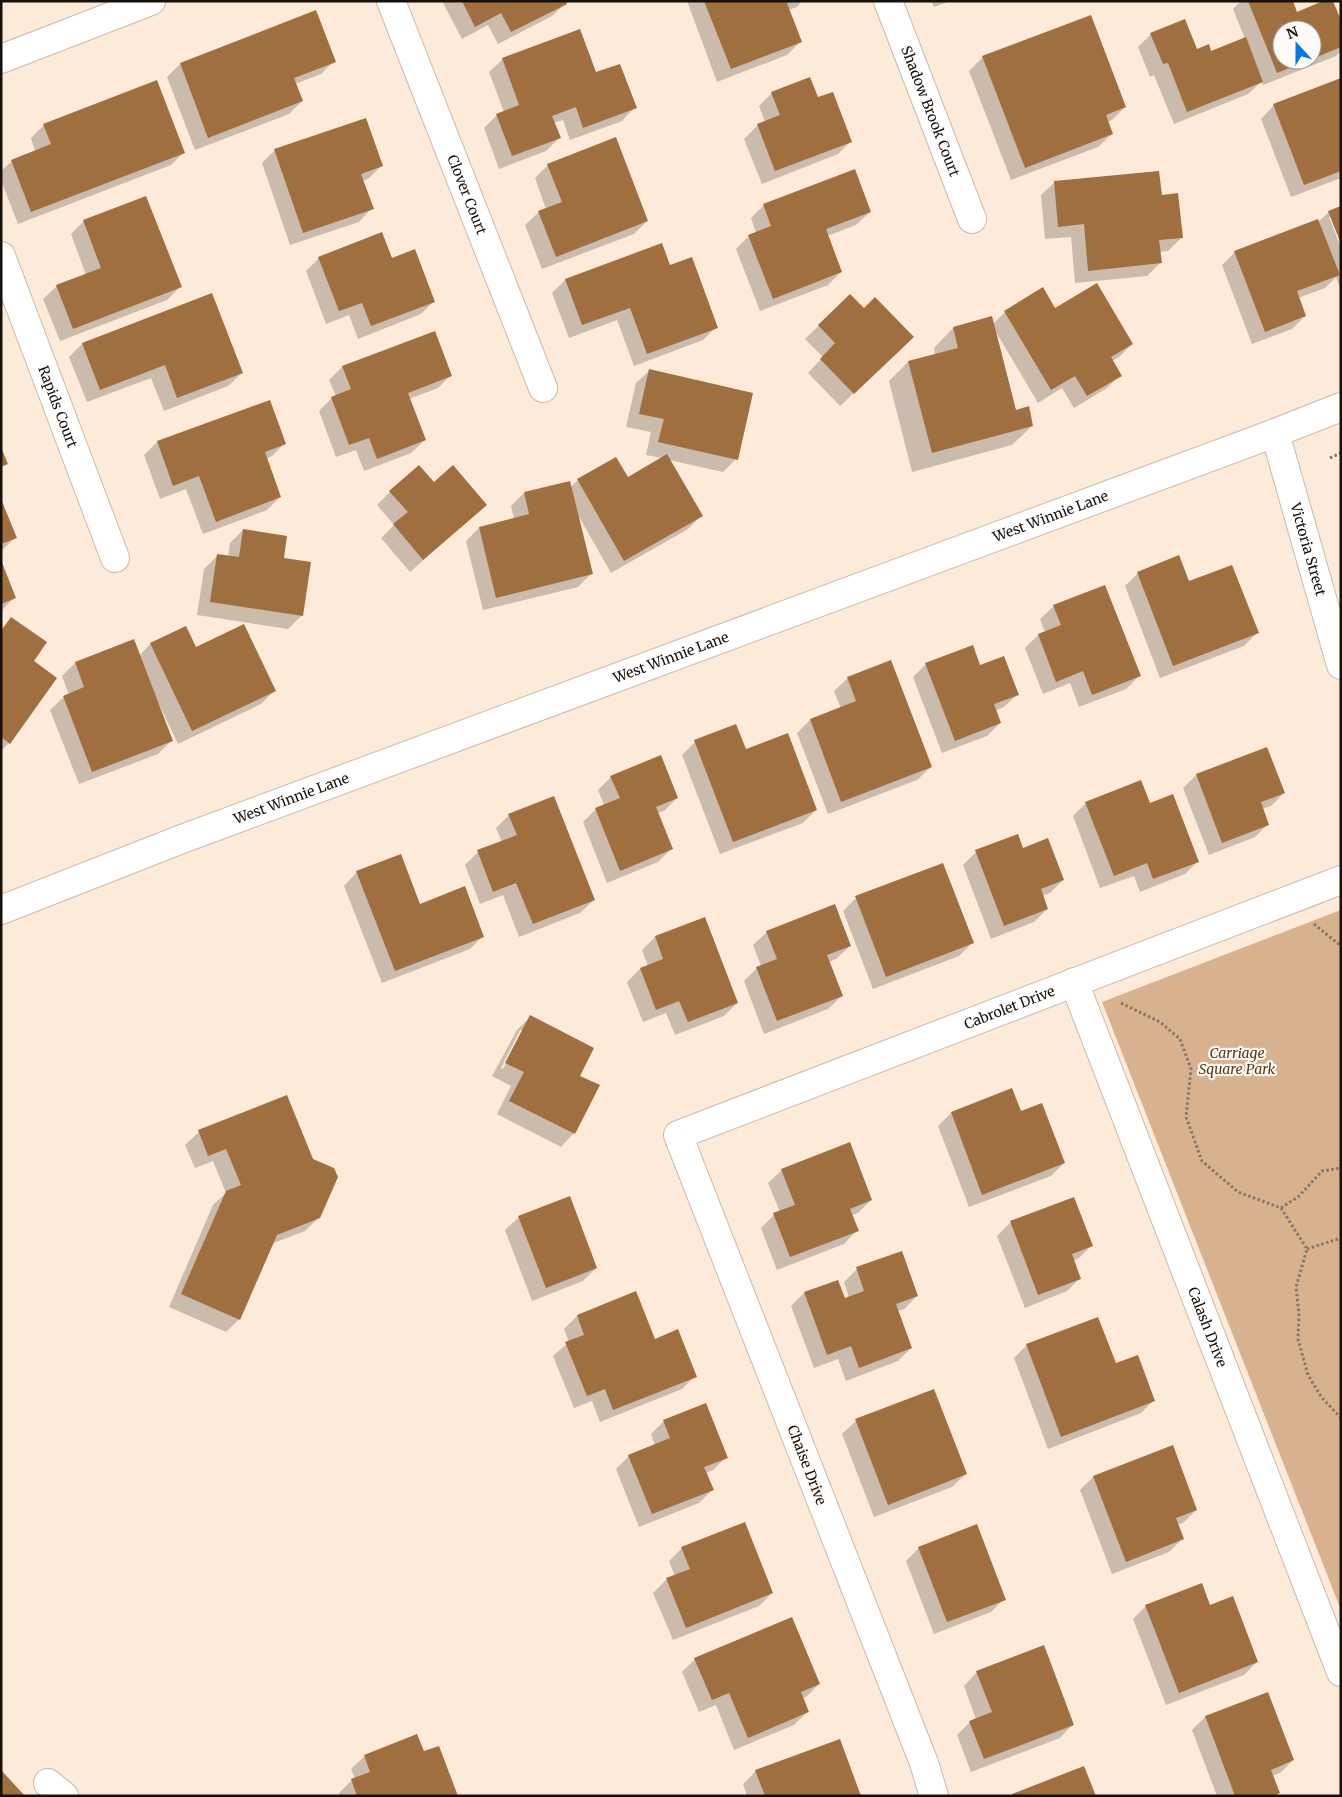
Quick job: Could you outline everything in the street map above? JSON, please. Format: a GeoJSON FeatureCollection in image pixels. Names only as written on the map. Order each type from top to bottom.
{"type":"FeatureCollection","features":[{"type":"Feature","properties":{"kind":"street"},"geometry":{"type":"LineString","coordinates":[[1,59],[151,1]]}},
{"type":"Feature","properties":{"kind":"street","name":"Clover Court"},"geometry":{"type":"LineString","coordinates":[[391,1],[543,388]]}},
{"type":"Feature","properties":{"kind":"street","name":"Shadow Brook Court"},"geometry":{"type":"LineString","coordinates":[[888,1],[972,219]]}},
{"type":"Feature","properties":{"kind":"street","name":"Rapids Court"},"geometry":{"type":"LineString","coordinates":[[1,256],[114,558]]}},
{"type":"Feature","properties":{"kind":"street","name":"West Winnie Lane"},"geometry":{"type":"LineString","coordinates":[[1,910],[182,839],[1275,434],[1341,407]]}},
{"type":"Feature","properties":{"kind":"street","name":"Victoria Street"},"geometry":{"type":"LineString","coordinates":[[1275,434],[1341,665]]}},
{"type":"Feature","properties":{"kind":"street","name":"Cabrolet Drive"},"geometry":{"type":"LineString","coordinates":[[678,1135],[1341,880]]}},
{"type":"Feature","properties":{"kind":"street","name":"Calash Drive"},"geometry":{"type":"LineString","coordinates":[[1074,982],[1341,1672]]}},
{"type":"Feature","properties":{"kind":"street","name":"Chaise Drive"},"geometry":{"type":"LineString","coordinates":[[678,1135],[924,1763],[934,1796]]}},
{"type":"Feature","properties":{"kind":"path"},"geometry":{"type":"LineString","coordinates":[[1330,458],[1341,453]]}},
{"type":"Feature","properties":{"kind":"path"},"geometry":{"type":"LineString","coordinates":[[1311,922],[1341,946]]}},
{"type":"Feature","properties":{"kind":"path"},"geometry":{"type":"LineString","coordinates":[[1121,1003],[1160,1022],[1180,1039],[1191,1068],[1186,1117],[1202,1161],[1238,1192],[1281,1208],[1307,1249],[1296,1287],[1299,1314],[1298,1339],[1308,1375],[1322,1398],[1341,1418]]}},
{"type":"Feature","properties":{"kind":"path"},"geometry":{"type":"LineString","coordinates":[[1281,1208],[1299,1196],[1322,1171],[1341,1168]]}},
{"type":"Feature","properties":{"kind":"path"},"geometry":{"type":"LineString","coordinates":[[1307,1249],[1341,1238]]}},
{"type":"Feature","properties":{"kind":"green space","name":"Carriage Square Park"},"geometry":{"type":"Polygon","coordinates":[[[1341,910],[1341,1610],[1102,1002],[1341,910]]]}},
{"type":"Feature","properties":{"kind":"building"},"geometry":{"type":"Polygon","coordinates":[[[462,1],[566,1],[567,4],[511,32],[501,13],[475,27],[462,1]]]}},
{"type":"Feature","properties":{"kind":"building"},"geometry":{"type":"Polygon","coordinates":[[[704,1],[792,1],[787,3],[802,42],[731,69],[704,1]]]}},
{"type":"Feature","properties":{"kind":"building"},"geometry":{"type":"Polygon","coordinates":[[[1248,1],[1293,1],[1297,12],[1323,1],[1333,1],[1341,20],[1341,47],[1322,55],[1322,20],[1272,20],[1272,61],[1248,1]]]}},
{"type":"Feature","properties":{"kind":"building"},"geometry":{"type":"Polygon","coordinates":[[[316,10],[336,62],[294,78],[303,101],[208,138],[180,63],[316,10]]]}},
{"type":"Feature","properties":{"kind":"building"},"geometry":{"type":"Polygon","coordinates":[[[1091,15],[1126,107],[1106,115],[1113,134],[1025,168],[982,56],[1091,15]]]}},
{"type":"Feature","properties":{"kind":"building"},"geometry":{"type":"Polygon","coordinates":[[[1185,19],[1197,49],[1209,44],[1211,51],[1246,37],[1263,82],[1187,112],[1168,63],[1163,64],[1150,33],[1185,19]]]}},
{"type":"Feature","properties":{"kind":"building"},"geometry":{"type":"Polygon","coordinates":[[[580,29],[596,72],[620,64],[637,108],[583,128],[576,107],[552,116],[561,138],[512,156],[496,114],[519,105],[502,58],[580,29]]]}},
{"type":"Feature","properties":{"kind":"building"},"geometry":{"type":"Polygon","coordinates":[[[810,77],[818,97],[833,92],[852,142],[775,171],[757,124],[780,115],[771,92],[810,77]]]}},
{"type":"Feature","properties":{"kind":"building"},"geometry":{"type":"Polygon","coordinates":[[[1341,78],[1341,171],[1304,185],[1273,104],[1341,78]]]}},
{"type":"Feature","properties":{"kind":"building"},"geometry":{"type":"Polygon","coordinates":[[[157,80],[185,153],[31,212],[11,160],[51,144],[43,124],[157,80]]]}},
{"type":"Feature","properties":{"kind":"building"},"geometry":{"type":"Polygon","coordinates":[[[366,118],[383,166],[361,174],[374,209],[303,233],[274,149],[366,118]]]}},
{"type":"Feature","properties":{"kind":"building"},"geometry":{"type":"Polygon","coordinates":[[[616,137],[648,221],[556,257],[538,211],[562,202],[547,164],[616,137]]]}},
{"type":"Feature","properties":{"kind":"building"},"geometry":{"type":"Polygon","coordinates":[[[855,169],[871,212],[826,229],[842,272],[773,299],[748,235],[771,226],[763,204],[855,169]]]}},
{"type":"Feature","properties":{"kind":"building"},"geometry":{"type":"Polygon","coordinates":[[[1159,171],[1162,195],[1178,193],[1183,238],[1159,240],[1162,263],[1088,271],[1084,224],[1058,227],[1054,181],[1159,171]]]}},
{"type":"Feature","properties":{"kind":"building"},"geometry":{"type":"Polygon","coordinates":[[[146,196],[182,287],[73,329],[56,285],[101,268],[83,220],[146,196]]]}},
{"type":"Feature","properties":{"kind":"building"},"geometry":{"type":"Polygon","coordinates":[[[1341,206],[1341,244],[1328,211],[1341,206]]]}},
{"type":"Feature","properties":{"kind":"building"},"geometry":{"type":"Polygon","coordinates":[[[1318,219],[1340,275],[1297,291],[1306,316],[1265,332],[1234,251],[1318,219]]]}},
{"type":"Feature","properties":{"kind":"building"},"geometry":{"type":"Polygon","coordinates":[[[382,232],[392,258],[415,249],[435,302],[371,326],[362,303],[339,311],[318,257],[382,232]]]}},
{"type":"Feature","properties":{"kind":"building"},"geometry":{"type":"Polygon","coordinates":[[[662,243],[670,265],[692,257],[718,328],[647,354],[630,308],[582,325],[565,279],[662,243]]]}},
{"type":"Feature","properties":{"kind":"building"},"geometry":{"type":"Polygon","coordinates":[[[1097,283],[1133,344],[1111,357],[1122,376],[1087,396],[1075,376],[1051,390],[1004,311],[1043,287],[1055,308],[1097,283]]]}},
{"type":"Feature","properties":{"kind":"building"},"geometry":{"type":"Polygon","coordinates":[[[212,293],[243,373],[177,398],[165,365],[100,390],[82,343],[212,293]]]}},
{"type":"Feature","properties":{"kind":"building"},"geometry":{"type":"Polygon","coordinates":[[[850,294],[864,308],[875,297],[914,337],[854,394],[820,359],[835,343],[818,325],[850,294]]]}},
{"type":"Feature","properties":{"kind":"building"},"geometry":{"type":"Polygon","coordinates":[[[992,316],[1016,410],[1029,406],[1033,426],[932,453],[908,361],[958,348],[953,327],[992,316]]]}},
{"type":"Feature","properties":{"kind":"building"},"geometry":{"type":"Polygon","coordinates":[[[435,331],[452,376],[408,393],[426,440],[377,459],[369,438],[349,445],[331,397],[351,389],[342,366],[435,331]]]}},
{"type":"Feature","properties":{"kind":"building"},"geometry":{"type":"Polygon","coordinates":[[[649,369],[753,393],[738,460],[658,442],[664,419],[639,414],[649,369]]]}},
{"type":"Feature","properties":{"kind":"building"},"geometry":{"type":"Polygon","coordinates":[[[270,400],[286,444],[265,452],[281,497],[216,522],[199,476],[173,486],[157,441],[270,400]]]}},
{"type":"Feature","properties":{"kind":"building"},"geometry":{"type":"Polygon","coordinates":[[[1,447],[8,464],[1,467],[1,447]]]}},
{"type":"Feature","properties":{"kind":"building"},"geometry":{"type":"Polygon","coordinates":[[[667,454],[703,516],[624,561],[577,479],[616,457],[628,477],[667,454]]]}},
{"type":"Feature","properties":{"kind":"building"},"geometry":{"type":"Polygon","coordinates":[[[419,465],[434,482],[453,465],[487,505],[423,560],[393,524],[408,512],[389,491],[419,465]]]}},
{"type":"Feature","properties":{"kind":"building"},"geometry":{"type":"Polygon","coordinates":[[[570,481],[593,574],[496,598],[479,527],[529,514],[524,492],[570,481]]]}},
{"type":"Feature","properties":{"kind":"building"},"geometry":{"type":"Polygon","coordinates":[[[1,499],[17,538],[1,544],[1,499]]]}},
{"type":"Feature","properties":{"kind":"building"},"geometry":{"type":"Polygon","coordinates":[[[243,529],[287,536],[284,558],[311,562],[303,616],[210,602],[217,554],[239,557],[243,529]]]}},
{"type":"Feature","properties":{"kind":"building"},"geometry":{"type":"Polygon","coordinates":[[[1179,555],[1189,581],[1232,565],[1259,633],[1173,666],[1137,572],[1179,555]]]}},
{"type":"Feature","properties":{"kind":"building"},"geometry":{"type":"Polygon","coordinates":[[[1,560],[16,598],[1,604],[1,560]]]}},
{"type":"Feature","properties":{"kind":"building"},"geometry":{"type":"Polygon","coordinates":[[[1105,585],[1141,676],[1092,695],[1083,671],[1056,682],[1038,634],[1061,625],[1053,605],[1105,585]]]}},
{"type":"Feature","properties":{"kind":"building"},"geometry":{"type":"Polygon","coordinates":[[[11,617],[47,642],[34,661],[57,678],[10,744],[1,737],[1,631],[11,617]]]}},
{"type":"Feature","properties":{"kind":"building"},"geometry":{"type":"Polygon","coordinates":[[[244,624],[276,691],[192,731],[150,643],[186,626],[196,647],[244,624]]]}},
{"type":"Feature","properties":{"kind":"building"},"geometry":{"type":"Polygon","coordinates":[[[134,639],[173,741],[92,772],[63,696],[84,687],[75,662],[134,639]]]}},
{"type":"Feature","properties":{"kind":"building"},"geometry":{"type":"Polygon","coordinates":[[[973,645],[980,665],[1004,656],[1019,695],[994,704],[1001,723],[955,741],[925,663],[973,645]]]}},
{"type":"Feature","properties":{"kind":"building"},"geometry":{"type":"Polygon","coordinates":[[[891,660],[932,767],[841,802],[810,719],[856,701],[847,677],[891,660]]]}},
{"type":"Feature","properties":{"kind":"building"},"geometry":{"type":"Polygon","coordinates":[[[736,724],[746,749],[788,733],[817,810],[733,842],[694,740],[736,724]]]}},
{"type":"Feature","properties":{"kind":"building"},"geometry":{"type":"Polygon","coordinates":[[[1267,747],[1285,793],[1261,802],[1269,825],[1222,843],[1196,774],[1267,747]]]}},
{"type":"Feature","properties":{"kind":"building"},"geometry":{"type":"Polygon","coordinates":[[[661,755],[678,798],[656,807],[673,849],[620,871],[595,808],[620,798],[610,776],[661,755]]]}},
{"type":"Feature","properties":{"kind":"building"},"geometry":{"type":"Polygon","coordinates":[[[1141,780],[1150,803],[1173,794],[1199,862],[1153,879],[1147,863],[1114,876],[1085,802],[1141,780]]]}},
{"type":"Feature","properties":{"kind":"building"},"geometry":{"type":"Polygon","coordinates":[[[554,796],[595,900],[533,924],[516,883],[493,892],[477,850],[517,835],[508,814],[554,796]]]}},
{"type":"Feature","properties":{"kind":"building"},"geometry":{"type":"Polygon","coordinates":[[[1018,834],[1023,848],[1048,838],[1064,880],[1041,889],[1048,909],[1004,926],[975,850],[1018,834]]]}},
{"type":"Feature","properties":{"kind":"building"},"geometry":{"type":"Polygon","coordinates":[[[401,854],[420,904],[465,886],[484,937],[395,971],[356,871],[401,854]]]}},
{"type":"Feature","properties":{"kind":"building"},"geometry":{"type":"Polygon","coordinates":[[[943,863],[974,943],[886,977],[855,896],[943,863]]]}},
{"type":"Feature","properties":{"kind":"building"},"geometry":{"type":"Polygon","coordinates":[[[835,904],[851,946],[827,955],[843,996],[777,1021],[756,967],[777,959],[766,931],[835,904]]]}},
{"type":"Feature","properties":{"kind":"building"},"geometry":{"type":"Polygon","coordinates":[[[705,917],[738,1003],[688,1022],[679,1001],[656,1010],[640,968],[663,959],[655,936],[705,917]]]}},
{"type":"Feature","properties":{"kind":"building"},"geometry":{"type":"Polygon","coordinates":[[[530,1015],[594,1048],[580,1076],[600,1085],[575,1134],[509,1101],[524,1072],[505,1063],[530,1015]]]}},
{"type":"Feature","properties":{"kind":"building"},"geometry":{"type":"Polygon","coordinates":[[[1012,1088],[1021,1111],[1042,1103],[1065,1163],[982,1195],[951,1112],[1012,1088]]]}},
{"type":"Feature","properties":{"kind":"building"},"geometry":{"type":"Polygon","coordinates":[[[287,1095],[313,1159],[334,1168],[338,1177],[320,1218],[277,1235],[240,1320],[181,1294],[226,1191],[241,1185],[226,1149],[208,1156],[198,1130],[287,1095]]]}},
{"type":"Feature","properties":{"kind":"building"},"geometry":{"type":"Polygon","coordinates":[[[850,1142],[872,1200],[850,1209],[859,1231],[790,1257],[773,1213],[795,1205],[781,1169],[850,1142]]]}},
{"type":"Feature","properties":{"kind":"building"},"geometry":{"type":"Polygon","coordinates":[[[570,1196],[597,1268],[546,1288],[518,1216],[570,1196]]]}},
{"type":"Feature","properties":{"kind":"building"},"geometry":{"type":"Polygon","coordinates":[[[1074,1197],[1093,1246],[1072,1254],[1081,1279],[1038,1295],[1010,1221],[1074,1197]]]}},
{"type":"Feature","properties":{"kind":"building"},"geometry":{"type":"Polygon","coordinates":[[[902,1251],[918,1296],[896,1304],[912,1348],[859,1368],[851,1346],[827,1355],[804,1292],[838,1280],[845,1298],[864,1291],[856,1267],[902,1251]]]}},
{"type":"Feature","properties":{"kind":"building"},"geometry":{"type":"Polygon","coordinates":[[[636,1291],[655,1339],[678,1329],[697,1377],[613,1410],[605,1389],[587,1396],[565,1342],[584,1335],[577,1315],[636,1291]]]}},
{"type":"Feature","properties":{"kind":"building"},"geometry":{"type":"Polygon","coordinates":[[[1098,1317],[1116,1363],[1138,1355],[1155,1401],[1061,1437],[1026,1344],[1098,1317]]]}},
{"type":"Feature","properties":{"kind":"building"},"geometry":{"type":"Polygon","coordinates":[[[934,1389],[967,1474],[888,1505],[855,1419],[934,1389]]]}},
{"type":"Feature","properties":{"kind":"building"},"geometry":{"type":"Polygon","coordinates":[[[706,1403],[728,1458],[704,1467],[714,1490],[652,1514],[628,1455],[670,1438],[663,1420],[706,1403]]]}},
{"type":"Feature","properties":{"kind":"building"},"geometry":{"type":"Polygon","coordinates":[[[1173,1445],[1197,1510],[1176,1518],[1184,1539],[1126,1562],[1093,1476],[1173,1445]]]}},
{"type":"Feature","properties":{"kind":"building"},"geometry":{"type":"Polygon","coordinates":[[[745,1522],[773,1593],[686,1628],[666,1578],[690,1569],[681,1547],[745,1522]]]}},
{"type":"Feature","properties":{"kind":"building"},"geometry":{"type":"Polygon","coordinates":[[[977,1524],[1006,1600],[947,1622],[918,1547],[977,1524]]]}},
{"type":"Feature","properties":{"kind":"building"},"geometry":{"type":"Polygon","coordinates":[[[1202,1583],[1210,1605],[1233,1596],[1258,1662],[1179,1693],[1145,1605],[1202,1583]]]}},
{"type":"Feature","properties":{"kind":"building"},"geometry":{"type":"Polygon","coordinates":[[[792,1617],[820,1684],[801,1692],[809,1712],[748,1738],[729,1693],[712,1700],[694,1658],[792,1617]]]}},
{"type":"Feature","properties":{"kind":"building"},"geometry":{"type":"Polygon","coordinates":[[[1044,1645],[1074,1725],[984,1759],[969,1721],[992,1712],[976,1671],[1044,1645]]]}},
{"type":"Feature","properties":{"kind":"building"},"geometry":{"type":"Polygon","coordinates":[[[1268,1692],[1294,1760],[1271,1770],[1280,1793],[1273,1796],[1235,1796],[1205,1716],[1268,1692]]]}},
{"type":"Feature","properties":{"kind":"building"},"geometry":{"type":"Polygon","coordinates":[[[417,1734],[424,1751],[439,1746],[458,1796],[357,1796],[351,1779],[370,1772],[364,1755],[417,1734]]]}},
{"type":"Feature","properties":{"kind":"building"},"geometry":{"type":"Polygon","coordinates":[[[840,1739],[861,1796],[765,1796],[755,1770],[840,1739]]]}},
{"type":"Feature","properties":{"kind":"building"},"geometry":{"type":"Polygon","coordinates":[[[1084,1766],[1096,1796],[1013,1796],[1012,1794],[1084,1766]]]}},
{"type":"Feature","properties":{"kind":"building"},"geometry":{"type":"Polygon","coordinates":[[[1,1770],[25,1796],[1,1796],[1,1770]]]}}]}
